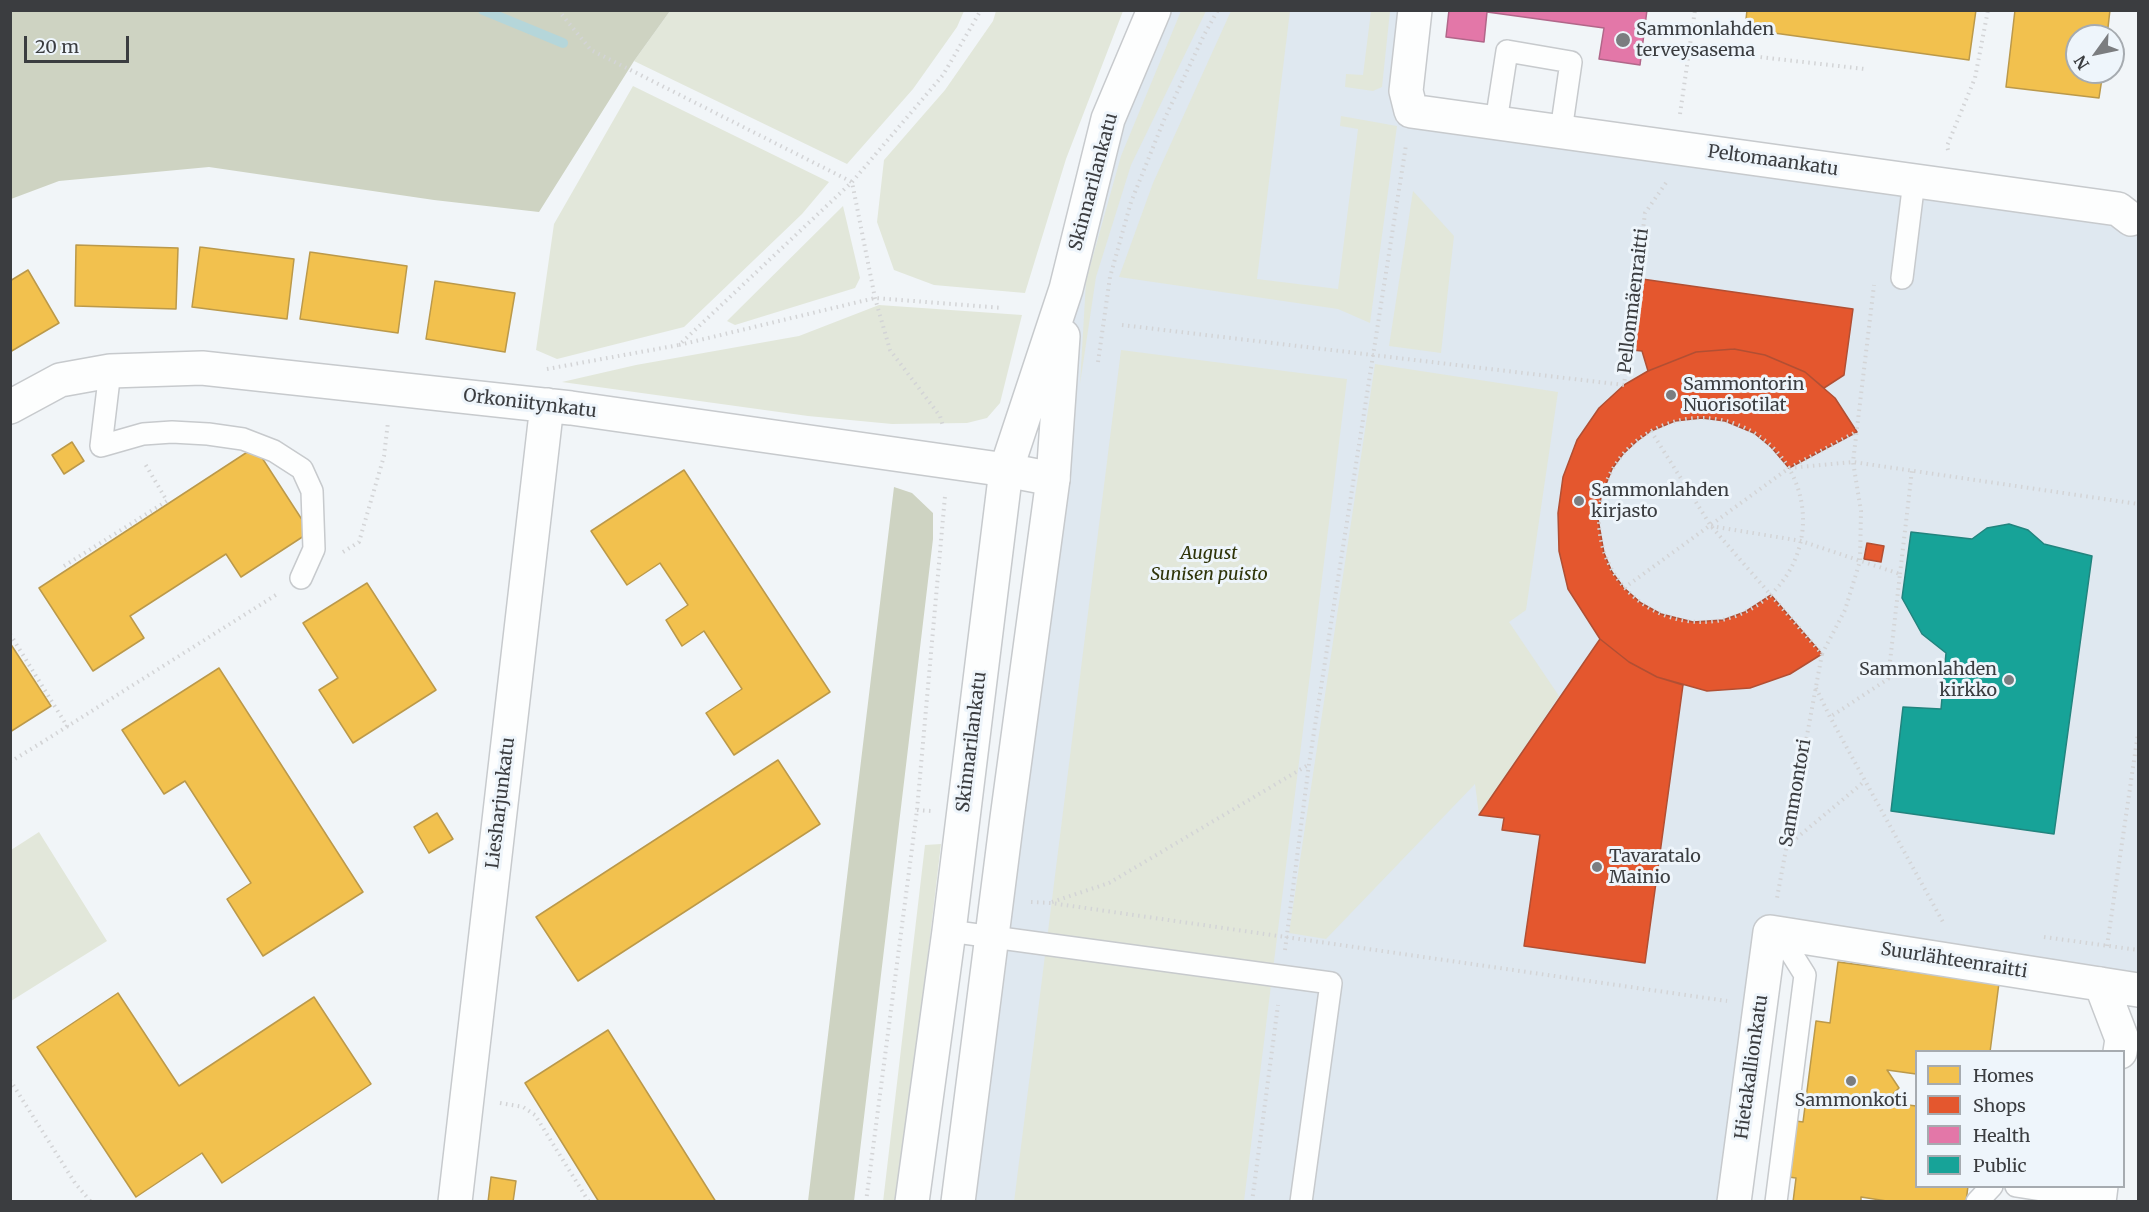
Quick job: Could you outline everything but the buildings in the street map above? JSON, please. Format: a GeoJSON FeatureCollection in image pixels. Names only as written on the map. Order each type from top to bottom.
{"type":"FeatureCollection","features":[{"type":"Feature","properties":{"kind":"street","name":"Skinnarilankatu"},"geometry":{"type":"LineString","coordinates":[[912,1202],[949,931],[1006,470],[1066,290],[1108,119],[1154,10]]}},
{"type":"Feature","properties":{"kind":"street"},"geometry":{"type":"LineString","coordinates":[[1411,111],[1406,91],[1415,10]]}},
{"type":"Feature","properties":{"kind":"street","name":"Peltomaankatu"},"geometry":{"type":"LineString","coordinates":[[1411,111],[2118,209],[2131,219]]}},
{"type":"Feature","properties":{"kind":"street","name":"Skinnarilankatu"},"geometry":{"type":"LineString","coordinates":[[958,1202],[1008,939],[1053,479],[1066,290]]}},
{"type":"Feature","properties":{"kind":"street","name":"Orkoniitynkatu"},"geometry":{"type":"LineString","coordinates":[[10,407],[60,380],[110,371],[202,368],[547,405],[945,461],[1053,479]]}},
{"type":"Feature","properties":{"kind":"street","name":"Liesharjunkatu"},"geometry":{"type":"LineString","coordinates":[[455,1202],[547,405]]}},
{"type":"Feature","properties":{"kind":"street","name":"Suurlähteenraitti"},"geometry":{"type":"LineString","coordinates":[[1770,938],[1960,962],[2139,990]]}},
{"type":"Feature","properties":{"kind":"street","name":"Hietakallionkatu"},"geometry":{"type":"LineString","coordinates":[[1734,1202],[1770,938]]}},
{"type":"Feature","properties":{"kind":"street"},"geometry":{"type":"LineString","coordinates":[[2101,984],[2122,1040],[2120,1050]]}},
{"type":"Feature","properties":{"kind":"lane"},"geometry":{"type":"LineString","coordinates":[[1496,122],[1507,51],[1571,62],[1561,131]]}},
{"type":"Feature","properties":{"kind":"lane"},"geometry":{"type":"LineString","coordinates":[[1902,278],[1914,181]]}},
{"type":"Feature","properties":{"kind":"lane"},"geometry":{"type":"LineString","coordinates":[[110,371],[101,446],[142,434],[172,432],[243,439],[274,451],[302,469],[312,491],[314,549],[301,578]]}},
{"type":"Feature","properties":{"kind":"lane"},"geometry":{"type":"LineString","coordinates":[[949,931],[1331,983],[1301,1202]]}},
{"type":"Feature","properties":{"kind":"lane"},"geometry":{"type":"LineString","coordinates":[[1770,938],[1790,951],[1805,975],[1776,1202]]}},
{"type":"Feature","properties":{"kind":"lane"},"geometry":{"type":"LineString","coordinates":[[1977,1202],[1990,1188]]}},
{"type":"Feature","properties":{"kind":"lane"},"geometry":{"type":"LineString","coordinates":[[2033,1188],[2100,1196]]}},
{"type":"Feature","properties":{"kind":"path"},"geometry":{"type":"LineString","coordinates":[[558,10],[591,50],[852,182]]}},
{"type":"Feature","properties":{"kind":"path"},"geometry":{"type":"LineString","coordinates":[[679,345],[852,182],[943,75],[981,10]]}},
{"type":"Feature","properties":{"kind":"path"},"geometry":{"type":"LineString","coordinates":[[1097,371],[1110,277],[1131,202],[1164,120],[1218,10]]}},
{"type":"Feature","properties":{"kind":"path","name":"Pellonmäenraitti"},"geometry":{"type":"LineString","coordinates":[[1373,355],[1624,385],[1645,213],[1671,176],[1695,10]]}},
{"type":"Feature","properties":{"kind":"path"},"geometry":{"type":"LineString","coordinates":[[1949,185],[1947,146],[1975,78],[1988,10]]}},
{"type":"Feature","properties":{"kind":"path"},"geometry":{"type":"LineString","coordinates":[[1689,50],[1865,69]]}},
{"type":"Feature","properties":{"kind":"path"},"geometry":{"type":"LineString","coordinates":[[1051,903],[1109,883],[1309,764],[1411,111]]}},
{"type":"Feature","properties":{"kind":"path"},"geometry":{"type":"LineString","coordinates":[[852,182],[875,298],[890,350],[940,416],[946,433],[944,504],[917,810],[866,1202]]}},
{"type":"Feature","properties":{"kind":"path","name":"Sammontori"},"geometry":{"type":"LineString","coordinates":[[1770,938],[1822,654],[1845,610],[1860,561],[1861,511],[1853,462],[1875,278]]}},
{"type":"Feature","properties":{"kind":"path"},"geometry":{"type":"LineString","coordinates":[[538,370],[679,345],[875,298],[1003,308]]}},
{"type":"Feature","properties":{"kind":"path"},"geometry":{"type":"LineString","coordinates":[[1122,325],[1373,355]]}},
{"type":"Feature","properties":{"kind":"path"},"geometry":{"type":"LineString","coordinates":[[1702,418],[1725,421],[1754,433],[1771,447],[1789,468],[1802,507],[1801,541],[1789,572],[1771,595],[1745,612],[1723,620],[1693,622],[1661,614],[1641,603],[1624,588],[1612,572],[1604,553],[1598,519],[1601,497],[1612,469],[1623,454],[1651,431],[1675,422],[1702,418]]}},
{"type":"Feature","properties":{"kind":"path"},"geometry":{"type":"LineString","coordinates":[[1651,431],[1711,526],[1822,654]]}},
{"type":"Feature","properties":{"kind":"path"},"geometry":{"type":"LineString","coordinates":[[1624,588],[1789,468],[1857,432]]}},
{"type":"Feature","properties":{"kind":"path"},"geometry":{"type":"LineString","coordinates":[[64,566],[167,501],[129,438]]}},
{"type":"Feature","properties":{"kind":"path"},"geometry":{"type":"LineString","coordinates":[[10,762],[358,542],[384,456]]}},
{"type":"Feature","properties":{"kind":"path"},"geometry":{"type":"LineString","coordinates":[[1789,468],[1853,462],[2139,504]]}},
{"type":"Feature","properties":{"kind":"path"},"geometry":{"type":"LineString","coordinates":[[1830,717],[1888,679],[1912,470]]}},
{"type":"Feature","properties":{"kind":"path"},"geometry":{"type":"LineString","coordinates":[[1711,526],[1801,541],[1900,574]]}},
{"type":"Feature","properties":{"kind":"path"},"geometry":{"type":"LineString","coordinates":[[10,634],[68,726]]}},
{"type":"Feature","properties":{"kind":"path"},"geometry":{"type":"LineString","coordinates":[[1816,687],[1830,717],[1945,926],[1960,962]]}},
{"type":"Feature","properties":{"kind":"path"},"geometry":{"type":"LineString","coordinates":[[2101,984],[2139,733]]}},
{"type":"Feature","properties":{"kind":"path"},"geometry":{"type":"LineString","coordinates":[[1787,846],[1865,781]]}},
{"type":"Feature","properties":{"kind":"path"},"geometry":{"type":"LineString","coordinates":[[1008,939],[1029,902],[1051,903],[1761,1005]]}},
{"type":"Feature","properties":{"kind":"path"},"geometry":{"type":"LineString","coordinates":[[10,1080],[75,1183],[92,1202]]}},
{"type":"Feature","properties":{"kind":"path"},"geometry":{"type":"LineString","coordinates":[[467,1096],[523,1107],[535,1115],[589,1202]]}},
{"type":"Feature","properties":{"kind":"shaded area"},"geometry":{"type":"Polygon","coordinates":[[[1154,11],[1415,11],[1411,111],[2138,222],[2138,990],[1771,932],[1734,1201],[958,1202],[1066,289],[1154,11]]]}},
{"type":"Feature","properties":{"kind":"green space"},"geometry":{"type":"Polygon","coordinates":[[[11,10],[670,11],[634,61],[539,212],[434,200],[209,167],[59,181],[11,199],[11,10]]]}},
{"type":"Feature","properties":{"kind":"green space"},"geometry":{"type":"Polygon","coordinates":[[[670,11],[964,11],[957,27],[913,89],[847,164],[634,61],[670,11]]]}},
{"type":"Feature","properties":{"kind":"green space"},"geometry":{"type":"Polygon","coordinates":[[[996,11],[1123,11],[1066,159],[1025,293],[934,285],[894,270],[877,222],[884,160],[945,90],[993,21],[996,11]]]}},
{"type":"Feature","properties":{"kind":"green space"},"geometry":{"type":"Polygon","coordinates":[[[1181,11],[1206,11],[1131,165],[1096,277],[1080,384],[1086,281],[1121,156],[1181,11]]]}},
{"type":"Feature","properties":{"kind":"green space"},"geometry":{"type":"Polygon","coordinates":[[[1231,11],[1290,11],[1257,279],[1338,289],[1358,129],[1340,126],[1341,116],[1397,126],[1370,323],[1338,309],[1119,277],[1153,183],[1231,11]]]}},
{"type":"Feature","properties":{"kind":"green space"},"geometry":{"type":"Polygon","coordinates":[[[1371,11],[1390,11],[1382,87],[1373,91],[1345,87],[1346,74],[1363,75],[1371,11]]]}},
{"type":"Feature","properties":{"kind":"green space"},"geometry":{"type":"Polygon","coordinates":[[[633,86],[829,182],[802,214],[684,327],[557,359],[536,350],[554,224],[633,86]]]}},
{"type":"Feature","properties":{"kind":"green space"},"geometry":{"type":"Polygon","coordinates":[[[1413,191],[1454,236],[1441,353],[1389,346],[1413,191]]]}},
{"type":"Feature","properties":{"kind":"green space"},"geometry":{"type":"Polygon","coordinates":[[[843,206],[860,278],[855,288],[735,325],[727,321],[843,206]]]}},
{"type":"Feature","properties":{"kind":"green space"},"geometry":{"type":"Polygon","coordinates":[[[879,305],[1022,315],[1000,403],[987,418],[967,423],[892,424],[808,416],[562,382],[636,365],[799,336],[879,305]]]}},
{"type":"Feature","properties":{"kind":"green space","name":"August Sunisen puisto"},"geometry":{"type":"Polygon","coordinates":[[[1121,350],[1347,379],[1244,1201],[1014,1202],[1121,350]]]}},
{"type":"Feature","properties":{"kind":"green space"},"geometry":{"type":"Polygon","coordinates":[[[1375,364],[1558,392],[1526,610],[1509,622],[1559,696],[1479,815],[1475,784],[1326,939],[1289,933],[1375,364]]]}},
{"type":"Feature","properties":{"kind":"green space"},"geometry":{"type":"Polygon","coordinates":[[[894,487],[912,493],[933,513],[933,539],[854,1201],[808,1201],[894,487]]]}},
{"type":"Feature","properties":{"kind":"green space"},"geometry":{"type":"Polygon","coordinates":[[[39,832],[107,941],[11,1001],[11,850],[39,832]]]}},
{"type":"Feature","properties":{"kind":"green space"},"geometry":{"type":"Polygon","coordinates":[[[941,844],[899,1201],[883,1202],[925,845],[941,844]]]}},
{"type":"Feature","properties":{"kind":"waterway"},"geometry":{"type":"LineString","coordinates":[[483,10],[563,43]]}},
{"type":"Feature","properties":{"kind":"place","name":"Sammonlahden terveysasema"},"geometry":{"type":"Point","coordinates":[1623,40]}},
{"type":"Feature","properties":{"kind":"place","name":"Sammontorin Nuorisotilat"},"geometry":{"type":"Point","coordinates":[1671,395]}},
{"type":"Feature","properties":{"kind":"place","name":"Sammonlahden kirjasto"},"geometry":{"type":"Point","coordinates":[1579,501]}},
{"type":"Feature","properties":{"kind":"place","name":"Sammonlahden kirkko"},"geometry":{"type":"Point","coordinates":[2009,680]}},
{"type":"Feature","properties":{"kind":"place","name":"Tavaratalo Mainio"},"geometry":{"type":"Point","coordinates":[1597,867]}},
{"type":"Feature","properties":{"kind":"place","name":"Sammonkoti"},"geometry":{"type":"Point","coordinates":[1851,1081]}}]}
